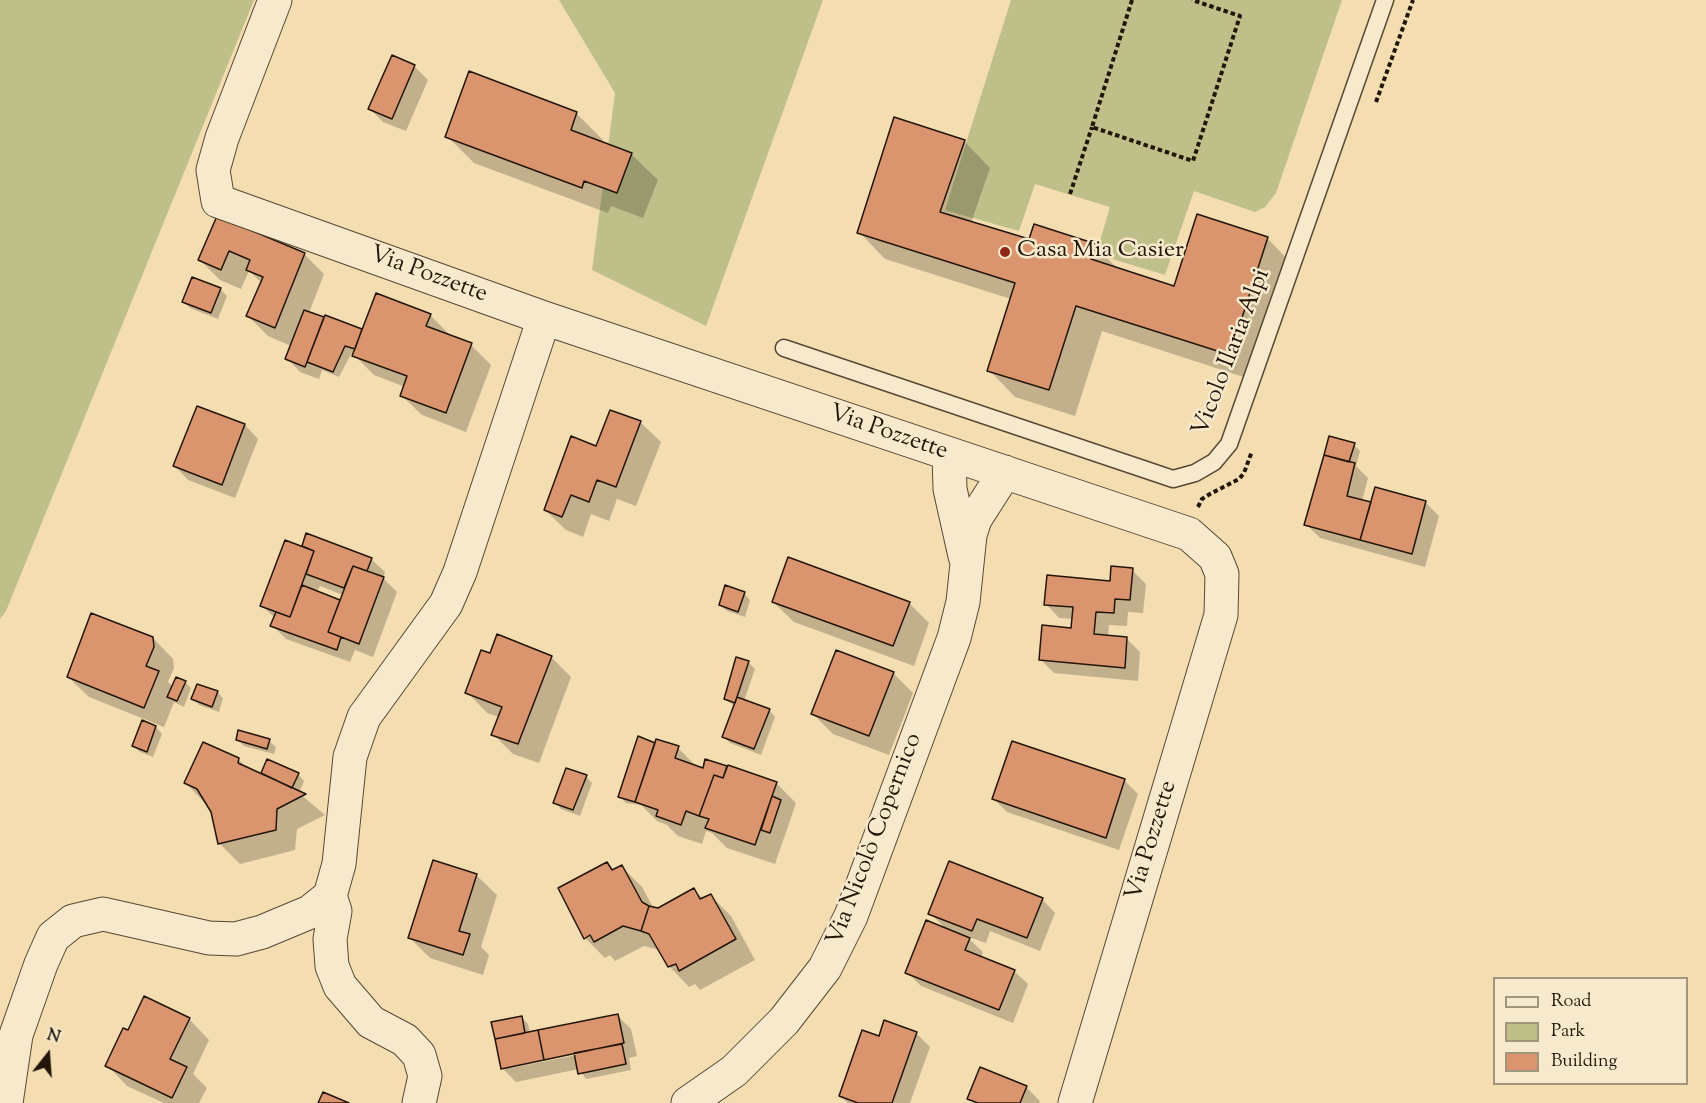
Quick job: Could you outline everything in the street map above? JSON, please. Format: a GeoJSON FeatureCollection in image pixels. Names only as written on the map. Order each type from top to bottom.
{"type":"FeatureCollection","features":[{"type":"Feature","properties":{"kind":"street","name":"Via Pozzette"},"geometry":{"type":"LineString","coordinates":[[275,0],[222,138],[213,170],[218,201],[544,318],[1189,534],[1215,557],[1222,574],[1221,615],[1075,1103]]}},
{"type":"Feature","properties":{"kind":"street"},"geometry":{"type":"LineString","coordinates":[[419,1103],[425,1076],[419,1055],[405,1040],[371,1022],[340,986],[332,966],[330,939],[335,911],[330,896],[339,864],[351,757],[364,717],[446,604],[460,572],[544,318]]}},
{"type":"Feature","properties":{"kind":"street","name":"Via Nicolò Copernico"},"geometry":{"type":"LineString","coordinates":[[949,454],[952,499],[967,560]]}},
{"type":"Feature","properties":{"kind":"street","name":"Via Nicolò Copernico"},"geometry":{"type":"LineString","coordinates":[[688,1103],[734,1071],[784,1021],[825,968],[851,916],[954,638],[963,602],[967,560],[975,519],[1005,472]]}},
{"type":"Feature","properties":{"kind":"street"},"geometry":{"type":"LineString","coordinates":[[6,1103],[5,1094],[16,1035],[41,964],[53,937],[73,921],[103,914],[209,938],[236,939],[262,932],[310,912],[330,896]]}},
{"type":"Feature","properties":{"kind":"lane","name":"Vicolo Ilaria Alpi"},"geometry":{"type":"LineString","coordinates":[[784,348],[1173,479],[1204,468],[1214,462],[1229,444],[1385,0]]}},
{"type":"Feature","properties":{"kind":"path"},"geometry":{"type":"LineString","coordinates":[[1070,194],[1132,0]]}},
{"type":"Feature","properties":{"kind":"path"},"geometry":{"type":"LineString","coordinates":[[1092,127],[1193,161],[1240,16],[1192,0]]}},
{"type":"Feature","properties":{"kind":"green space"},"geometry":{"type":"Polygon","coordinates":[[[0,0],[254,0],[6,611],[0,619],[0,0]]]}},
{"type":"Feature","properties":{"kind":"green space"},"geometry":{"type":"Polygon","coordinates":[[[559,0],[823,0],[706,326],[592,270],[615,93],[559,0]]]}},
{"type":"Feature","properties":{"kind":"green space"},"geometry":{"type":"Polygon","coordinates":[[[1011,0],[1342,0],[1276,193],[1265,207],[1255,212],[1194,191],[1165,275],[1096,254],[1110,207],[1035,184],[1019,231],[945,210],[1011,0]]]}},
{"type":"Feature","properties":{"kind":"building"},"geometry":{"type":"Polygon","coordinates":[[[392,55],[415,65],[392,119],[368,109],[392,55]]]}},
{"type":"Feature","properties":{"kind":"building"},"geometry":{"type":"Polygon","coordinates":[[[469,71],[577,112],[571,130],[632,153],[617,193],[584,181],[582,188],[445,137],[469,71]]]}},
{"type":"Feature","properties":{"kind":"building","name":"Casa Mia Casier"},"geometry":{"type":"Polygon","coordinates":[[[894,117],[965,140],[940,212],[1029,239],[1034,224],[1096,244],[1091,259],[1174,286],[1197,214],[1268,237],[1230,355],[1076,306],[1049,390],[987,371],[1015,283],[857,233],[894,117]]]}},
{"type":"Feature","properties":{"kind":"building"},"geometry":{"type":"Polygon","coordinates":[[[217,216],[305,253],[275,328],[246,316],[263,277],[246,270],[250,260],[229,251],[221,270],[198,260],[217,216]]]}},
{"type":"Feature","properties":{"kind":"building"},"geometry":{"type":"Polygon","coordinates":[[[192,277],[221,288],[211,313],[182,302],[192,277]]]}},
{"type":"Feature","properties":{"kind":"building"},"geometry":{"type":"Polygon","coordinates":[[[376,293],[431,314],[426,326],[472,343],[446,413],[400,396],[407,376],[352,356],[376,293]]]}},
{"type":"Feature","properties":{"kind":"building"},"geometry":{"type":"Polygon","coordinates":[[[304,310],[324,317],[305,367],[285,359],[304,310]]]}},
{"type":"Feature","properties":{"kind":"building"},"geometry":{"type":"Polygon","coordinates":[[[325,315],[362,329],[355,349],[345,346],[333,372],[307,362],[325,315]]]}},
{"type":"Feature","properties":{"kind":"building"},"geometry":{"type":"Polygon","coordinates":[[[197,406],[245,424],[222,485],[173,466],[197,406]]]}},
{"type":"Feature","properties":{"kind":"building"},"geometry":{"type":"Polygon","coordinates":[[[610,410],[641,421],[616,487],[597,480],[589,502],[571,495],[562,517],[544,510],[571,436],[596,446],[610,410]]]}},
{"type":"Feature","properties":{"kind":"building"},"geometry":{"type":"Polygon","coordinates":[[[1329,436],[1355,443],[1349,462],[1324,455],[1329,436]]]}},
{"type":"Feature","properties":{"kind":"building"},"geometry":{"type":"Polygon","coordinates":[[[1324,455],[1355,463],[1347,496],[1371,502],[1360,540],[1304,525],[1324,455]]]}},
{"type":"Feature","properties":{"kind":"building"},"geometry":{"type":"Polygon","coordinates":[[[1375,487],[1426,501],[1412,554],[1360,540],[1375,487]]]}},
{"type":"Feature","properties":{"kind":"building"},"geometry":{"type":"Polygon","coordinates":[[[306,533],[372,558],[367,571],[353,566],[344,588],[306,574],[314,551],[302,546],[306,533]]]}},
{"type":"Feature","properties":{"kind":"building"},"geometry":{"type":"Polygon","coordinates":[[[285,540],[314,551],[290,617],[260,606],[285,540]]]}},
{"type":"Feature","properties":{"kind":"building"},"geometry":{"type":"Polygon","coordinates":[[[788,557],[910,602],[893,646],[772,602],[788,557]]]}},
{"type":"Feature","properties":{"kind":"building"},"geometry":{"type":"Polygon","coordinates":[[[353,566],[384,577],[359,644],[328,632],[353,566]]]}},
{"type":"Feature","properties":{"kind":"building"},"geometry":{"type":"Polygon","coordinates":[[[1111,566],[1133,568],[1130,600],[1115,599],[1114,613],[1096,612],[1094,634],[1127,637],[1125,668],[1039,660],[1042,625],[1071,628],[1073,607],[1044,605],[1047,575],[1110,581],[1111,566]]]}},
{"type":"Feature","properties":{"kind":"building"},"geometry":{"type":"Polygon","coordinates":[[[302,585],[340,600],[328,632],[341,637],[337,650],[270,626],[276,612],[290,617],[302,585]]]}},
{"type":"Feature","properties":{"kind":"building"},"geometry":{"type":"Polygon","coordinates":[[[725,585],[745,592],[738,612],[719,605],[725,585]]]}},
{"type":"Feature","properties":{"kind":"building"},"geometry":{"type":"Polygon","coordinates":[[[91,613],[153,637],[154,647],[146,666],[159,671],[144,708],[67,677],[91,613]]]}},
{"type":"Feature","properties":{"kind":"building"},"geometry":{"type":"Polygon","coordinates":[[[497,634],[552,656],[518,744],[491,735],[502,707],[465,693],[481,650],[490,653],[497,634]]]}},
{"type":"Feature","properties":{"kind":"building"},"geometry":{"type":"Polygon","coordinates":[[[836,650],[894,672],[869,736],[811,714],[836,650]]]}},
{"type":"Feature","properties":{"kind":"building"},"geometry":{"type":"Polygon","coordinates":[[[736,657],[749,661],[735,703],[724,699],[736,657]]]}},
{"type":"Feature","properties":{"kind":"building"},"geometry":{"type":"Polygon","coordinates":[[[176,677],[186,681],[177,701],[167,697],[176,677]]]}},
{"type":"Feature","properties":{"kind":"building"},"geometry":{"type":"Polygon","coordinates":[[[197,684],[218,691],[212,707],[191,699],[197,684]]]}},
{"type":"Feature","properties":{"kind":"building"},"geometry":{"type":"Polygon","coordinates":[[[737,697],[770,709],[754,749],[722,737],[737,697]]]}},
{"type":"Feature","properties":{"kind":"building"},"geometry":{"type":"Polygon","coordinates":[[[142,720],[156,726],[147,752],[132,746],[142,720]]]}},
{"type":"Feature","properties":{"kind":"building"},"geometry":{"type":"Polygon","coordinates":[[[238,730],[270,739],[267,749],[236,740],[238,730]]]}},
{"type":"Feature","properties":{"kind":"building"},"geometry":{"type":"Polygon","coordinates":[[[638,736],[655,743],[635,802],[618,797],[638,736]]]}},
{"type":"Feature","properties":{"kind":"building"},"geometry":{"type":"Polygon","coordinates":[[[656,739],[679,746],[675,758],[703,768],[705,759],[727,766],[723,778],[714,775],[699,816],[686,811],[681,825],[656,816],[658,810],[635,802],[656,739]]]}},
{"type":"Feature","properties":{"kind":"building"},"geometry":{"type":"Polygon","coordinates":[[[1012,741],[1125,779],[1106,838],[992,799],[1012,741]]]}},
{"type":"Feature","properties":{"kind":"building"},"geometry":{"type":"Polygon","coordinates":[[[203,742],[239,758],[238,763],[306,794],[277,809],[276,830],[218,844],[211,812],[197,789],[184,783],[203,742]]]}},
{"type":"Feature","properties":{"kind":"building"},"geometry":{"type":"Polygon","coordinates":[[[267,759],[299,773],[292,788],[261,773],[267,759]]]}},
{"type":"Feature","properties":{"kind":"building"},"geometry":{"type":"Polygon","coordinates":[[[728,765],[777,782],[755,845],[705,828],[709,819],[699,816],[714,775],[723,778],[728,765]]]}},
{"type":"Feature","properties":{"kind":"building"},"geometry":{"type":"Polygon","coordinates":[[[566,768],[587,775],[573,810],[553,803],[566,768]]]}},
{"type":"Feature","properties":{"kind":"building"},"geometry":{"type":"Polygon","coordinates":[[[772,796],[781,800],[770,833],[761,830],[772,796]]]}},
{"type":"Feature","properties":{"kind":"building"},"geometry":{"type":"Polygon","coordinates":[[[433,860],[477,874],[459,931],[470,934],[463,955],[408,938],[433,860]]]}},
{"type":"Feature","properties":{"kind":"building"},"geometry":{"type":"Polygon","coordinates":[[[949,861],[1043,898],[1027,938],[977,919],[972,931],[928,914],[949,861]]]}},
{"type":"Feature","properties":{"kind":"building"},"geometry":{"type":"Polygon","coordinates":[[[607,862],[612,870],[622,865],[642,902],[649,906],[641,931],[623,926],[594,942],[590,935],[584,939],[558,888],[607,862]]]}},
{"type":"Feature","properties":{"kind":"building"},"geometry":{"type":"Polygon","coordinates":[[[694,888],[700,899],[711,894],[736,939],[679,971],[676,964],[668,967],[649,934],[641,931],[649,906],[658,908],[694,888]]]}},
{"type":"Feature","properties":{"kind":"building"},"geometry":{"type":"Polygon","coordinates":[[[926,920],[970,938],[965,950],[1015,970],[999,1010],[905,973],[926,920]]]}},
{"type":"Feature","properties":{"kind":"building"},"geometry":{"type":"Polygon","coordinates":[[[144,996],[190,1018],[170,1059],[187,1067],[172,1098],[105,1066],[123,1028],[128,1030],[144,996]]]}},
{"type":"Feature","properties":{"kind":"building"},"geometry":{"type":"Polygon","coordinates":[[[618,1014],[624,1043],[544,1060],[538,1030],[618,1014]]]}},
{"type":"Feature","properties":{"kind":"building"},"geometry":{"type":"Polygon","coordinates":[[[522,1016],[525,1033],[495,1039],[491,1022],[522,1016]]]}},
{"type":"Feature","properties":{"kind":"building"},"geometry":{"type":"Polygon","coordinates":[[[884,1020],[917,1032],[892,1103],[858,1103],[839,1096],[862,1030],[879,1036],[884,1020]]]}},
{"type":"Feature","properties":{"kind":"building"},"geometry":{"type":"Polygon","coordinates":[[[538,1030],[544,1060],[501,1069],[495,1039],[538,1030]]]}},
{"type":"Feature","properties":{"kind":"building"},"geometry":{"type":"Polygon","coordinates":[[[622,1044],[626,1064],[578,1074],[574,1053],[622,1044]]]}},
{"type":"Feature","properties":{"kind":"building"},"geometry":{"type":"Polygon","coordinates":[[[980,1067],[1027,1086],[1020,1103],[978,1103],[967,1099],[980,1067]]]}},
{"type":"Feature","properties":{"kind":"building"},"geometry":{"type":"Polygon","coordinates":[[[323,1092],[349,1103],[318,1103],[323,1092]]]}},
{"type":"Feature","properties":{"kind":"place","name":"Casa Mia Casier"},"geometry":{"type":"Point","coordinates":[1005,252]}}]}
